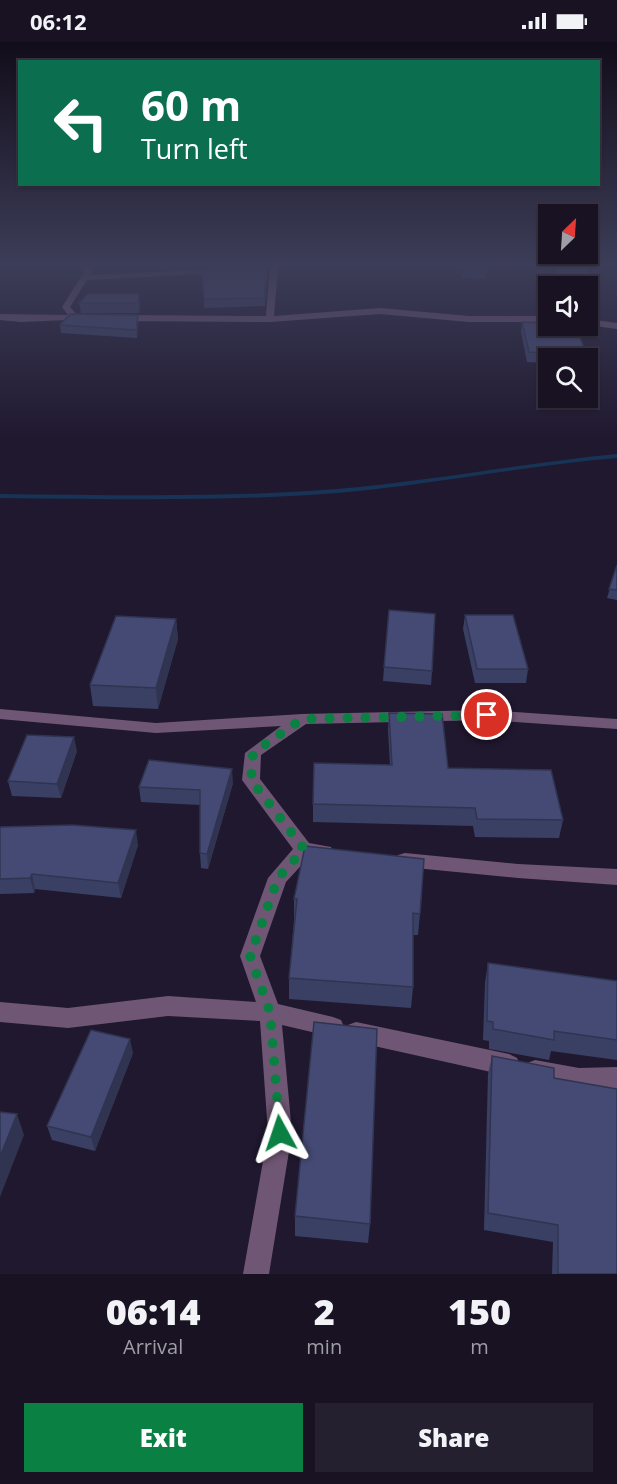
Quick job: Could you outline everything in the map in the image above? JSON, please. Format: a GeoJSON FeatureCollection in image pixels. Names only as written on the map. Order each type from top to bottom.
{"type":"FeatureCollection","features":[{"type":"Feature","properties":{"kind":"street"},"geometry":{"type":"LineString","coordinates":[[599,323],[617,326]]}},
{"type":"Feature","properties":{"kind":"street"},"geometry":{"type":"LineString","coordinates":[[0,714],[156,728],[302,719],[487,715],[617,724]]}},
{"type":"Feature","properties":{"kind":"street"},"geometry":{"type":"LineString","coordinates":[[302,719],[253,753],[251,780],[304,849],[340,853]]}},
{"type":"Feature","properties":{"kind":"street"},"geometry":{"type":"LineString","coordinates":[[256,1274],[280,1133],[270,1012],[250,956],[278,878],[304,849]]}},
{"type":"Feature","properties":{"kind":"street"},"geometry":{"type":"LineString","coordinates":[[387,858],[519,872],[617,877]]}},
{"type":"Feature","properties":{"kind":"street"},"geometry":{"type":"LineString","coordinates":[[0,1012],[68,1018],[168,1006],[270,1012],[421,1048],[579,1079],[617,1078]]}},
{"type":"Feature","properties":{"kind":"building"},"geometry":{"type":"Polygon","coordinates":[[[61,323],[137,323],[136,330],[60,325],[61,323]]]}},
{"type":"Feature","properties":{"kind":"building"},"geometry":{"type":"Polygon","coordinates":[[[522,323],[538,323],[538,336],[580,336],[584,348],[538,348],[538,352],[529,352],[522,323]]]}},
{"type":"Feature","properties":{"kind":"building"},"geometry":{"type":"Polygon","coordinates":[[[617,565],[617,590],[609,589],[617,565]]]}},
{"type":"Feature","properties":{"kind":"building"},"geometry":{"type":"Polygon","coordinates":[[[389,610],[435,614],[432,671],[384,667],[389,610]]]}},
{"type":"Feature","properties":{"kind":"building"},"geometry":{"type":"Polygon","coordinates":[[[465,615],[513,615],[528,669],[477,669],[465,615]]]}},
{"type":"Feature","properties":{"kind":"building"},"geometry":{"type":"Polygon","coordinates":[[[116,616],[176,619],[156,688],[90,685],[116,616]]]}},
{"type":"Feature","properties":{"kind":"building"},"geometry":{"type":"Polygon","coordinates":[[[389,713],[442,714],[448,768],[551,770],[563,820],[477,819],[475,808],[313,804],[314,763],[392,765],[389,713]]]}},
{"type":"Feature","properties":{"kind":"building"},"geometry":{"type":"Polygon","coordinates":[[[27,735],[74,737],[57,784],[8,781],[27,735]]]}},
{"type":"Feature","properties":{"kind":"building"},"geometry":{"type":"Polygon","coordinates":[[[149,760],[232,769],[207,854],[200,853],[200,790],[139,787],[149,760]]]}},
{"type":"Feature","properties":{"kind":"building"},"geometry":{"type":"Polygon","coordinates":[[[72,825],[136,830],[118,883],[32,874],[30,878],[0,879],[0,827],[72,825]]]}},
{"type":"Feature","properties":{"kind":"building"},"geometry":{"type":"Polygon","coordinates":[[[305,846],[424,859],[420,914],[413,913],[413,987],[289,978],[297,899],[294,899],[305,846]]]}},
{"type":"Feature","properties":{"kind":"building"},"geometry":{"type":"Polygon","coordinates":[[[488,963],[617,981],[617,1040],[554,1031],[554,1040],[493,1029],[493,1022],[487,1021],[488,963]]]}},
{"type":"Feature","properties":{"kind":"building"},"geometry":{"type":"Polygon","coordinates":[[[314,1022],[377,1029],[370,1224],[295,1216],[314,1022]]]}},
{"type":"Feature","properties":{"kind":"building"},"geometry":{"type":"Polygon","coordinates":[[[91,1030],[130,1039],[91,1137],[47,1126],[91,1030]]]}},
{"type":"Feature","properties":{"kind":"building"},"geometry":{"type":"Polygon","coordinates":[[[492,1056],[554,1068],[554,1078],[617,1089],[617,1274],[558,1274],[558,1225],[488,1213],[492,1056]]]}},
{"type":"Feature","properties":{"kind":"building"},"geometry":{"type":"Polygon","coordinates":[[[0,1112],[17,1114],[0,1157],[0,1112]]]}},
{"type":"Feature","properties":{"kind":"waterway"},"geometry":{"type":"LineString","coordinates":[[0,496],[168,497],[295,494],[407,483],[547,463],[617,456]]}},
{"type":"Feature","properties":{"kind":"route"},"geometry":{"type":"LineString","coordinates":[[280,1133],[270,1012],[250,956],[278,878],[304,849],[251,780],[253,753],[302,719],[487,715]]}}]}
